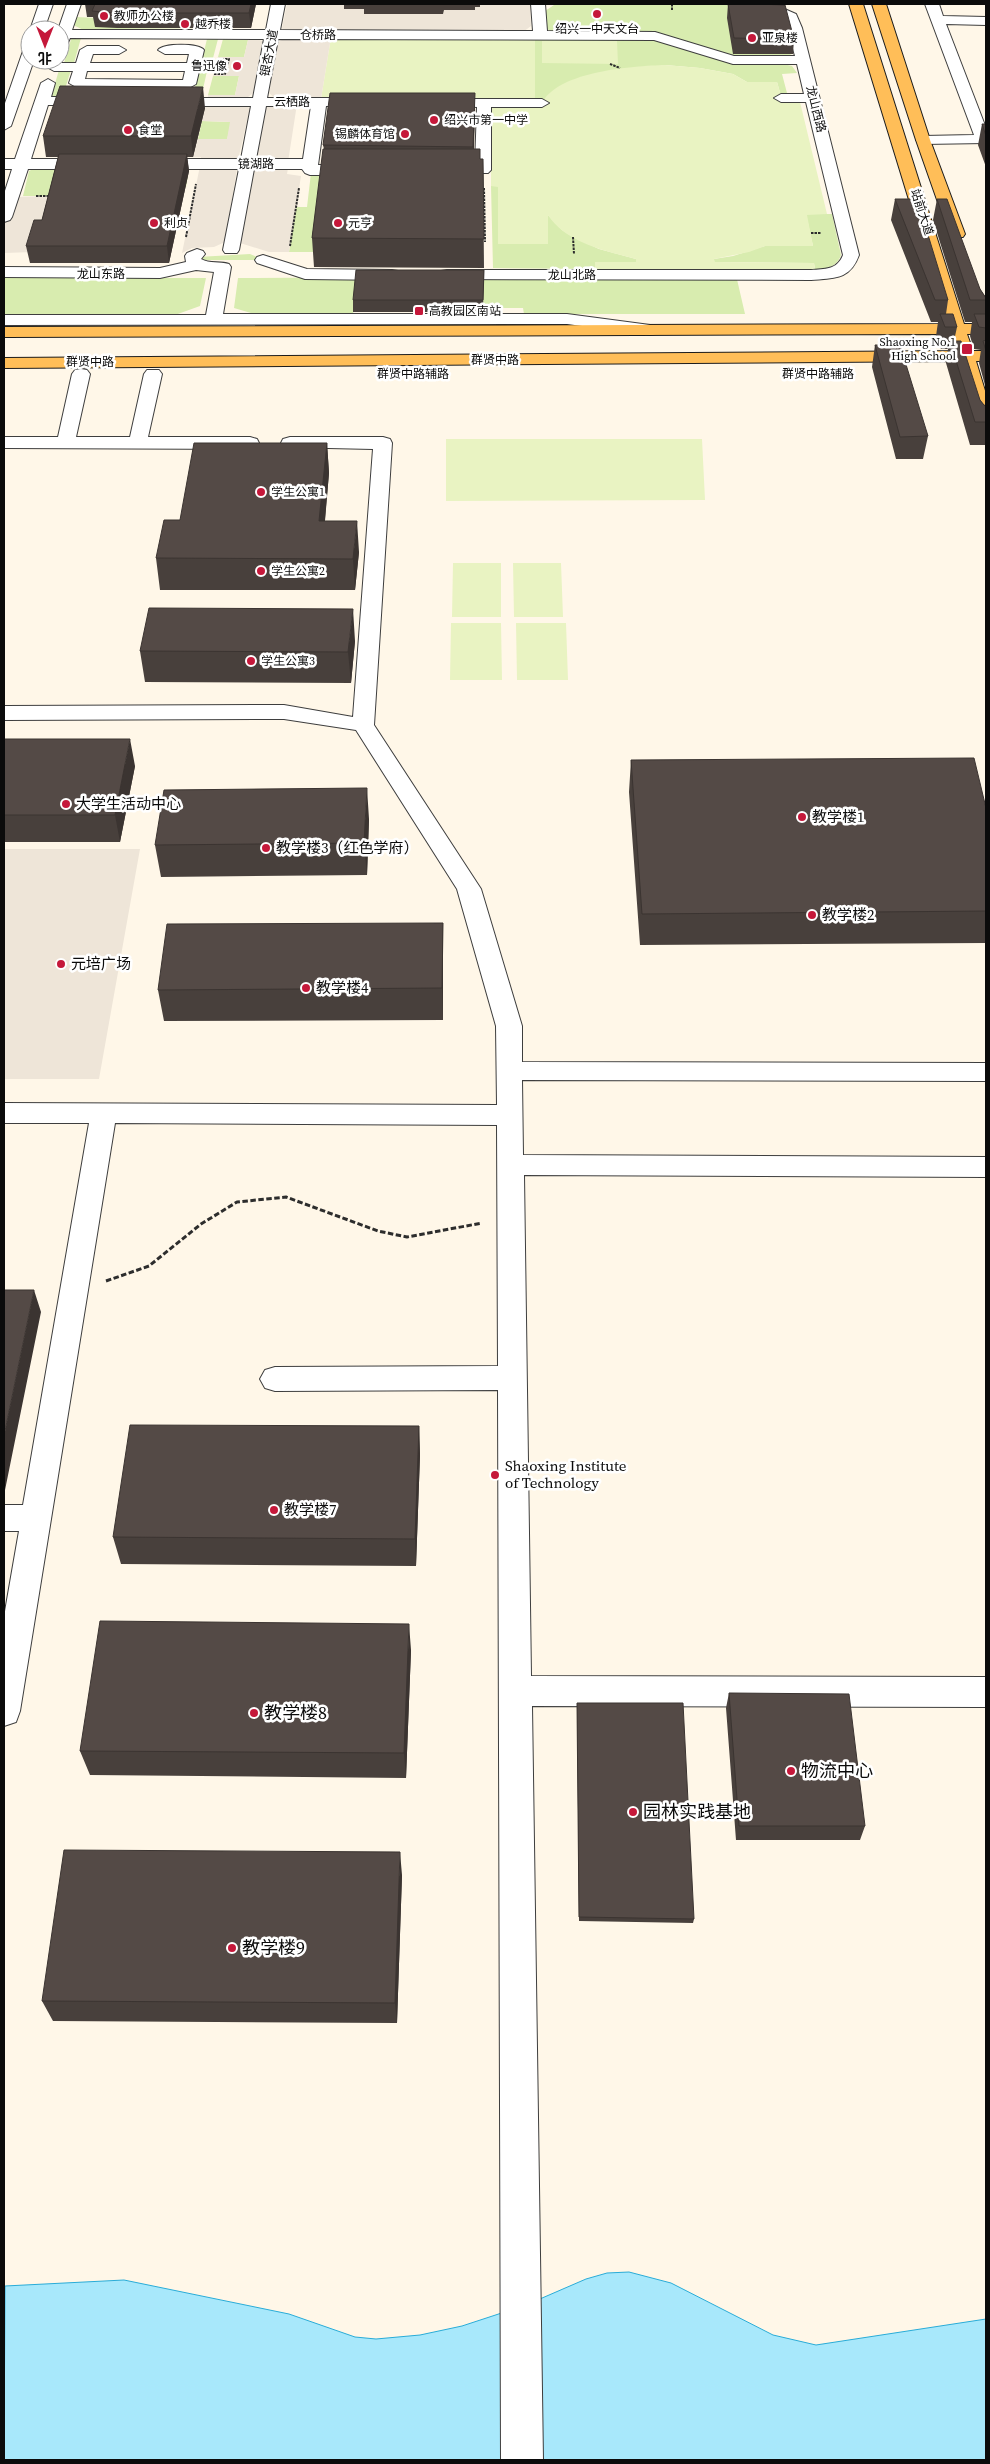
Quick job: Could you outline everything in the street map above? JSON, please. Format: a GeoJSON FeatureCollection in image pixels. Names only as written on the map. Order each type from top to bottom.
{"type":"FeatureCollection","features":[{"type":"Feature","properties":{"kind":"main road","name":"站前大道"},"geometry":{"type":"LineString","coordinates":[[856,4],[959,330],[986,422]]}},
{"type":"Feature","properties":{"kind":"main road","name":"站前大道"},"geometry":{"type":"LineString","coordinates":[[879,4],[923,140],[962,245]]}},
{"type":"Feature","properties":{"kind":"main road","name":"群贤中路"},"geometry":{"type":"LineString","coordinates":[[4,332],[986,329]]}},
{"type":"Feature","properties":{"kind":"main road","name":"群贤中路"},"geometry":{"type":"LineString","coordinates":[[4,363],[986,356]]}},
{"type":"Feature","properties":{"kind":"main road","name":"群贤中路辅路"},"geometry":{"type":"LineString","coordinates":[[4,374],[832,374]]}},
{"type":"Feature","properties":{"kind":"main road"},"geometry":{"type":"LineString","coordinates":[[952,374],[972,374]]}},
{"type":"Feature","properties":{"kind":"street"},"geometry":{"type":"LineString","coordinates":[[40,20],[46,4]]}},
{"type":"Feature","properties":{"kind":"street"},"geometry":{"type":"LineString","coordinates":[[69,20],[74,4]]}},
{"type":"Feature","properties":{"kind":"street","name":"银杏大道"},"geometry":{"type":"LineString","coordinates":[[231,250],[278,4]]}},
{"type":"Feature","properties":{"kind":"street"},"geometry":{"type":"LineString","coordinates":[[538,4],[540,35]]}},
{"type":"Feature","properties":{"kind":"street","name":"龙山西路"},"geometry":{"type":"LineString","coordinates":[[763,4],[791,17],[814,98],[846,233]]}},
{"type":"Feature","properties":{"kind":"street"},"geometry":{"type":"LineString","coordinates":[[923,140],[985,139],[932,4]]}},
{"type":"Feature","properties":{"kind":"street"},"geometry":{"type":"LineString","coordinates":[[938,20],[986,21]]}},
{"type":"Feature","properties":{"kind":"street","name":"仓桥路"},"geometry":{"type":"LineString","coordinates":[[70,40],[224,35],[655,36],[733,60],[803,60]]}},
{"type":"Feature","properties":{"kind":"street"},"geometry":{"type":"LineString","coordinates":[[81,67],[87,50],[133,50]]}},
{"type":"Feature","properties":{"kind":"street"},"geometry":{"type":"LineString","coordinates":[[70,65],[81,67],[194,67],[197,50],[151,50]]}},
{"type":"Feature","properties":{"kind":"street"},"geometry":{"type":"LineString","coordinates":[[4,126],[23,70]]}},
{"type":"Feature","properties":{"kind":"street"},"geometry":{"type":"LineString","coordinates":[[4,217],[53,70]]}},
{"type":"Feature","properties":{"kind":"street"},"geometry":{"type":"LineString","coordinates":[[781,98],[814,98]]}},
{"type":"Feature","properties":{"kind":"street"},"geometry":{"type":"LineString","coordinates":[[43,101],[110,102]]}},
{"type":"Feature","properties":{"kind":"street","name":"云栖路"},"geometry":{"type":"LineString","coordinates":[[149,102],[387,102]]}},
{"type":"Feature","properties":{"kind":"street"},"geometry":{"type":"LineString","coordinates":[[310,164],[319,102]]}},
{"type":"Feature","properties":{"kind":"street"},"geometry":{"type":"LineString","coordinates":[[455,103],[542,103]]}},
{"type":"Feature","properties":{"kind":"street"},"geometry":{"type":"LineString","coordinates":[[435,170],[484,170],[484,103]]}},
{"type":"Feature","properties":{"kind":"street"},"geometry":{"type":"LineString","coordinates":[[4,164],[59,164],[87,172],[108,168]]}},
{"type":"Feature","properties":{"kind":"street","name":"镜湖路"},"geometry":{"type":"LineString","coordinates":[[134,164],[310,164],[310,170],[368,170]]}},
{"type":"Feature","properties":{"kind":"street","name":"龙山北路"},"geometry":{"type":"LineString","coordinates":[[428,275],[488,267],[811,275],[836,273],[847,266],[851,255],[846,233]]}},
{"type":"Feature","properties":{"kind":"street"},"geometry":{"type":"LineString","coordinates":[[252,264],[262,256],[246,250],[205,251],[193,256],[193,261],[203,267],[252,264],[305,274],[409,275]]}},
{"type":"Feature","properties":{"kind":"street","name":"龙山东路"},"geometry":{"type":"LineString","coordinates":[[4,272],[160,273],[198,264]]}},
{"type":"Feature","properties":{"kind":"street"},"geometry":{"type":"LineString","coordinates":[[213,320],[223,267]]}},
{"type":"Feature","properties":{"kind":"street"},"geometry":{"type":"LineString","coordinates":[[4,320],[567,319],[654,330]]}},
{"type":"Feature","properties":{"kind":"street"},"geometry":{"type":"LineString","coordinates":[[66,443],[81,374]]}},
{"type":"Feature","properties":{"kind":"street"},"geometry":{"type":"LineString","coordinates":[[138,443],[153,374]]}},
{"type":"Feature","properties":{"kind":"street"},"geometry":{"type":"LineString","coordinates":[[4,443],[383,444],[362,725],[469,889],[509,1026],[522,2460]]}},
{"type":"Feature","properties":{"kind":"street"},"geometry":{"type":"LineString","coordinates":[[4,713],[284,712],[362,725]]}},
{"type":"Feature","properties":{"kind":"street"},"geometry":{"type":"LineString","coordinates":[[509,1071],[986,1072]]}},
{"type":"Feature","properties":{"kind":"street"},"geometry":{"type":"LineString","coordinates":[[4,1113],[509,1115]]}},
{"type":"Feature","properties":{"kind":"street"},"geometry":{"type":"LineString","coordinates":[[4,1711],[104,1113]]}},
{"type":"Feature","properties":{"kind":"street"},"geometry":{"type":"LineString","coordinates":[[509,1165],[986,1167]]}},
{"type":"Feature","properties":{"kind":"street"},"geometry":{"type":"LineString","coordinates":[[275,1379],[512,1378]]}},
{"type":"Feature","properties":{"kind":"street"},"geometry":{"type":"LineString","coordinates":[[4,1518],[36,1518]]}},
{"type":"Feature","properties":{"kind":"street"},"geometry":{"type":"LineString","coordinates":[[514,1691],[986,1692]]}},
{"type":"Feature","properties":{"kind":"path"},"geometry":{"type":"LineString","coordinates":[[672,4],[672,10]]}},
{"type":"Feature","properties":{"kind":"path"},"geometry":{"type":"LineString","coordinates":[[207,102],[213,74],[225,74],[229,59],[217,59],[224,35]]}},
{"type":"Feature","properties":{"kind":"path"},"geometry":{"type":"LineString","coordinates":[[610,64],[620,68]]}},
{"type":"Feature","properties":{"kind":"path"},"geometry":{"type":"LineString","coordinates":[[184,243],[200,164]]}},
{"type":"Feature","properties":{"kind":"path"},"geometry":{"type":"LineString","coordinates":[[484,187],[485,242]]}},
{"type":"Feature","properties":{"kind":"path"},"geometry":{"type":"LineString","coordinates":[[75,1285],[112,1280],[149,1266],[201,1224],[237,1202],[286,1197],[378,1231],[407,1237],[510,1218]]}},
{"type":"Feature","properties":{"kind":"green space"},"geometry":{"type":"Polygon","coordinates":[[[554,5],[745,5],[774,19],[794,53],[781,59],[733,59],[658,34],[550,31],[545,27],[545,11],[554,5]]]}},
{"type":"Feature","properties":{"kind":"green space"},"geometry":{"type":"Polygon","coordinates":[[[76,17],[98,18],[117,28],[209,29],[208,32],[88,32],[73,25],[76,17]]]}},
{"type":"Feature","properties":{"kind":"green space"},"geometry":{"type":"Polygon","coordinates":[[[72,36],[218,39],[212,62],[221,62],[219,71],[207,71],[201,98],[51,97],[59,70],[71,70],[64,92],[194,92],[207,39],[81,38],[74,63],[70,63],[72,36]]]}},
{"type":"Feature","properties":{"kind":"green space"},"geometry":{"type":"Polygon","coordinates":[[[331,37],[535,38],[535,100],[321,99],[331,37]]]}},
{"type":"Feature","properties":{"kind":"green space"},"geometry":{"type":"Polygon","coordinates":[[[535,38],[659,38],[729,63],[783,64],[792,66],[797,73],[782,74],[787,93],[802,93],[803,96],[781,96],[777,82],[747,82],[733,74],[700,68],[665,65],[551,93],[545,100],[535,100],[535,38]]]}},
{"type":"Feature","properties":{"kind":"green space"},"geometry":{"type":"Polygon","coordinates":[[[223,39],[248,40],[244,57],[218,57],[223,39]]]}},
{"type":"Feature","properties":{"kind":"green space"},"geometry":{"type":"Polygon","coordinates":[[[542,41],[617,41],[618,64],[542,63],[542,41]]]}},
{"type":"Feature","properties":{"kind":"green space"},"geometry":{"type":"Polygon","coordinates":[[[665,65],[700,68],[733,74],[747,82],[777,82],[781,96],[800,102],[827,214],[807,215],[813,246],[765,246],[749,252],[714,259],[715,262],[814,263],[815,269],[595,269],[595,262],[636,262],[636,259],[588,245],[576,239],[565,233],[548,215],[548,244],[498,244],[498,187],[491,186],[491,108],[540,108],[547,96],[560,86],[576,78],[615,69],[665,65]]]}},
{"type":"Feature","properties":{"kind":"green space"},"geometry":{"type":"Polygon","coordinates":[[[213,76],[239,76],[235,95],[208,95],[213,76]]]}},
{"type":"Feature","properties":{"kind":"green space"},"geometry":{"type":"Polygon","coordinates":[[[202,121],[231,122],[227,140],[198,139],[202,121]]]}},
{"type":"Feature","properties":{"kind":"green space"},"geometry":{"type":"Polygon","coordinates":[[[56,167],[86,175],[188,176],[186,187],[58,186],[55,196],[23,196],[29,171],[35,168],[56,167]]]}},
{"type":"Feature","properties":{"kind":"green space"},"geometry":{"type":"Polygon","coordinates":[[[311,173],[475,174],[316,252],[289,252],[296,207],[307,207],[311,173]]]}},
{"type":"Feature","properties":{"kind":"green space"},"geometry":{"type":"Polygon","coordinates":[[[491,186],[498,186],[547,214],[562,230],[573,237],[599,249],[636,259],[636,262],[595,262],[595,269],[493,268],[491,186]]]}},
{"type":"Feature","properties":{"kind":"green space"},"geometry":{"type":"Polygon","coordinates":[[[806,214],[832,214],[841,255],[834,265],[815,269],[814,263],[714,262],[714,259],[733,256],[765,246],[813,246],[806,214]]]}},
{"type":"Feature","properties":{"kind":"green space"},"geometry":{"type":"Polygon","coordinates":[[[250,254],[257,257],[255,260],[198,260],[198,257],[250,254]]]}},
{"type":"Feature","properties":{"kind":"green space"},"geometry":{"type":"Polygon","coordinates":[[[736,275],[745,314],[524,314],[523,308],[354,308],[353,314],[258,315],[234,308],[238,278],[736,275]]]}},
{"type":"Feature","properties":{"kind":"green space"},"geometry":{"type":"Polygon","coordinates":[[[4,278],[206,278],[200,306],[175,315],[4,315],[4,278]]]}},
{"type":"Feature","properties":{"kind":"green space"},"geometry":{"type":"Polygon","coordinates":[[[446,439],[702,439],[705,500],[446,501],[446,439]]]}},
{"type":"Feature","properties":{"kind":"green space"},"geometry":{"type":"Polygon","coordinates":[[[453,563],[501,563],[501,617],[452,617],[453,563]]]}},
{"type":"Feature","properties":{"kind":"green space"},"geometry":{"type":"Polygon","coordinates":[[[513,563],[561,563],[563,617],[514,617],[513,563]]]}},
{"type":"Feature","properties":{"kind":"green space"},"geometry":{"type":"Polygon","coordinates":[[[451,623],[501,623],[502,680],[450,680],[451,623]]]}},
{"type":"Feature","properties":{"kind":"green space"},"geometry":{"type":"Polygon","coordinates":[[[516,623],[566,623],[568,680],[517,680],[516,623]]]}},
{"type":"Feature","properties":{"kind":"shaded area"},"geometry":{"type":"Polygon","coordinates":[[[287,4],[345,4],[365,9],[443,13],[444,10],[475,10],[475,7],[480,7],[480,4],[530,4],[531,26],[523,32],[283,30],[287,4]]]}},
{"type":"Feature","properties":{"kind":"shaded area"},"geometry":{"type":"Polygon","coordinates":[[[223,37],[251,37],[265,42],[253,93],[248,97],[208,98],[208,95],[235,95],[239,76],[213,76],[213,74],[225,74],[229,59],[217,59],[218,57],[244,57],[248,40],[223,39],[223,37]]]}},
{"type":"Feature","properties":{"kind":"shaded area"},"geometry":{"type":"Polygon","coordinates":[[[288,37],[331,37],[321,99],[276,99],[269,93],[278,42],[288,37]]]}},
{"type":"Feature","properties":{"kind":"shaded area"},"geometry":{"type":"Polygon","coordinates":[[[206,104],[246,106],[250,108],[238,160],[200,162],[201,157],[193,157],[198,139],[227,139],[230,122],[202,121],[206,104]]]}},
{"type":"Feature","properties":{"kind":"shaded area"},"geometry":{"type":"Polygon","coordinates":[[[275,104],[297,104],[288,162],[258,160],[256,157],[265,108],[275,104]]]}},
{"type":"Feature","properties":{"kind":"shaded area"},"geometry":{"type":"Polygon","coordinates":[[[200,166],[230,166],[237,169],[225,242],[214,247],[192,248],[182,253],[200,166]]]}},
{"type":"Feature","properties":{"kind":"shaded area"},"geometry":{"type":"Polygon","coordinates":[[[258,167],[288,168],[287,174],[301,176],[289,252],[269,252],[240,243],[252,170],[258,167]]]}},
{"type":"Feature","properties":{"kind":"shaded area"},"geometry":{"type":"Polygon","coordinates":[[[55,196],[33,252],[4,253],[4,217],[11,197],[55,196]]]}},
{"type":"Feature","properties":{"kind":"shaded area","name":"元培广场"},"geometry":{"type":"Polygon","coordinates":[[[4,849],[140,849],[99,1079],[4,1079],[4,849]]]}},
{"type":"Feature","properties":{"kind":"water"},"geometry":{"type":"Polygon","coordinates":[[[629,2272],[671,2283],[773,2335],[816,2345],[986,2319],[986,2460],[4,2460],[5,2286],[124,2280],[289,2314],[355,2337],[376,2339],[420,2335],[462,2326],[526,2305],[586,2279],[607,2273],[629,2272]]]}},
{"type":"Feature","properties":{"kind":"building"},"geometry":{"type":"Polygon","coordinates":[[[95,4],[251,4],[249,13],[115,13],[92,11],[95,4]]]}},
{"type":"Feature","properties":{"kind":"building"},"geometry":{"type":"Polygon","coordinates":[[[728,4],[785,5],[794,39],[734,38],[728,4]]]}},
{"type":"Feature","properties":{"kind":"building"},"geometry":{"type":"Polygon","coordinates":[[[60,86],[203,87],[191,136],[43,136],[60,86]]]}},
{"type":"Feature","properties":{"kind":"building","name":"锡麟体育馆"},"geometry":{"type":"Polygon","coordinates":[[[330,93],[475,93],[473,147],[323,145],[330,93]]]}},
{"type":"Feature","properties":{"kind":"building"},"geometry":{"type":"Polygon","coordinates":[[[982,124],[986,124],[986,136],[982,124]]]}},
{"type":"Feature","properties":{"kind":"building"},"geometry":{"type":"Polygon","coordinates":[[[323,149],[480,149],[480,159],[483,159],[484,239],[312,238],[323,149]]]}},
{"type":"Feature","properties":{"kind":"building"},"geometry":{"type":"Polygon","coordinates":[[[59,154],[187,154],[167,246],[26,246],[34,220],[42,220],[59,154]]]}},
{"type":"Feature","properties":{"kind":"building"},"geometry":{"type":"Polygon","coordinates":[[[895,199],[917,199],[948,300],[935,300],[895,199]]]}},
{"type":"Feature","properties":{"kind":"building"},"geometry":{"type":"Polygon","coordinates":[[[937,199],[947,199],[980,289],[986,300],[970,300],[937,199]]]}},
{"type":"Feature","properties":{"kind":"building"},"geometry":{"type":"Polygon","coordinates":[[[356,270],[484,270],[483,300],[353,300],[356,270]]]}},
{"type":"Feature","properties":{"kind":"building"},"geometry":{"type":"Polygon","coordinates":[[[940,314],[953,314],[957,327],[945,327],[940,314]]]}},
{"type":"Feature","properties":{"kind":"building"},"geometry":{"type":"Polygon","coordinates":[[[974,314],[986,314],[986,328],[979,327],[974,314]]]}},
{"type":"Feature","properties":{"kind":"building"},"geometry":{"type":"Polygon","coordinates":[[[986,340],[986,351],[983,341],[986,340]]]}},
{"type":"Feature","properties":{"kind":"building"},"geometry":{"type":"Polygon","coordinates":[[[950,341],[961,341],[980,400],[986,406],[986,422],[975,422],[950,341]]]}},
{"type":"Feature","properties":{"kind":"building"},"geometry":{"type":"Polygon","coordinates":[[[875,345],[900,345],[928,436],[900,437],[875,345]]]}},
{"type":"Feature","properties":{"kind":"building"},"geometry":{"type":"Polygon","coordinates":[[[194,443],[327,443],[319,521],[357,521],[353,559],[156,558],[164,520],[180,520],[194,443]]]}},
{"type":"Feature","properties":{"kind":"building"},"geometry":{"type":"Polygon","coordinates":[[[149,608],[353,609],[348,652],[140,651],[149,608]]]}},
{"type":"Feature","properties":{"kind":"building","name":"大学生活动中心"},"geometry":{"type":"Polygon","coordinates":[[[4,739],[130,739],[115,815],[4,815],[4,739]]]}},
{"type":"Feature","properties":{"kind":"building"},"geometry":{"type":"Polygon","coordinates":[[[974,758],[986,808],[986,911],[642,914],[631,760],[974,758]]]}},
{"type":"Feature","properties":{"kind":"building"},"geometry":{"type":"Polygon","coordinates":[[[367,788],[364,843],[155,845],[164,790],[367,788]]]}},
{"type":"Feature","properties":{"kind":"building"},"geometry":{"type":"Polygon","coordinates":[[[443,923],[442,988],[158,990],[167,924],[443,923]]]}},
{"type":"Feature","properties":{"kind":"building"},"geometry":{"type":"Polygon","coordinates":[[[4,1290],[34,1290],[4,1436],[4,1290]]]}},
{"type":"Feature","properties":{"kind":"building","name":"教学楼7"},"geometry":{"type":"Polygon","coordinates":[[[130,1425],[419,1426],[415,1539],[113,1537],[130,1425]]]}},
{"type":"Feature","properties":{"kind":"building","name":"教学楼8"},"geometry":{"type":"Polygon","coordinates":[[[100,1621],[409,1624],[404,1753],[80,1751],[100,1621]]]}},
{"type":"Feature","properties":{"kind":"building","name":"物流中心"},"geometry":{"type":"Polygon","coordinates":[[[729,1693],[849,1694],[865,1826],[739,1826],[729,1693]]]}},
{"type":"Feature","properties":{"kind":"building","name":"园林实践基地"},"geometry":{"type":"Polygon","coordinates":[[[577,1703],[683,1703],[694,1919],[579,1917],[577,1703]]]}},
{"type":"Feature","properties":{"kind":"building","name":"教学楼9"},"geometry":{"type":"Polygon","coordinates":[[[64,1850],[400,1852],[395,2003],[42,2001],[64,1850]]]}},
{"type":"Feature","properties":{"kind":"place","name":"绍兴一中天文台"},"geometry":{"type":"Point","coordinates":[597,14]}},
{"type":"Feature","properties":{"kind":"place","name":"教师办公楼"},"geometry":{"type":"Point","coordinates":[104,16]}},
{"type":"Feature","properties":{"kind":"place","name":"越乔楼"},"geometry":{"type":"Point","coordinates":[185,24]}},
{"type":"Feature","properties":{"kind":"place","name":"亚泉楼"},"geometry":{"type":"Point","coordinates":[752,38]}},
{"type":"Feature","properties":{"kind":"place","name":"鲁迅像"},"geometry":{"type":"Point","coordinates":[237,66]}},
{"type":"Feature","properties":{"kind":"place","name":"绍兴市第一中学"},"geometry":{"type":"Point","coordinates":[434,120]}},
{"type":"Feature","properties":{"kind":"place","name":"食堂"},"geometry":{"type":"Point","coordinates":[128,130]}},
{"type":"Feature","properties":{"kind":"place","name":"锡麟体育馆"},"geometry":{"type":"Point","coordinates":[405,134]}},
{"type":"Feature","properties":{"kind":"place","name":"利贞"},"geometry":{"type":"Point","coordinates":[154,223]}},
{"type":"Feature","properties":{"kind":"place","name":"元亨"},"geometry":{"type":"Point","coordinates":[338,223]}},
{"type":"Feature","properties":{"kind":"place","name":"高教园区南站"},"geometry":{"type":"Point","coordinates":[419,311]}},
{"type":"Feature","properties":{"kind":"place","name":"Shaoxing No.1 High School"},"geometry":{"type":"Point","coordinates":[967,349]}},
{"type":"Feature","properties":{"kind":"place","name":"学生公寓1"},"geometry":{"type":"Point","coordinates":[261,492]}},
{"type":"Feature","properties":{"kind":"place","name":"学生公寓2"},"geometry":{"type":"Point","coordinates":[261,571]}},
{"type":"Feature","properties":{"kind":"place","name":"学生公寓3"},"geometry":{"type":"Point","coordinates":[251,661]}},
{"type":"Feature","properties":{"kind":"place","name":"大学生活动中心"},"geometry":{"type":"Point","coordinates":[66,804]}},
{"type":"Feature","properties":{"kind":"place","name":"教学楼1"},"geometry":{"type":"Point","coordinates":[802,817]}},
{"type":"Feature","properties":{"kind":"place","name":"教学楼3（红色学府）"},"geometry":{"type":"Point","coordinates":[266,848]}},
{"type":"Feature","properties":{"kind":"place","name":"教学楼2"},"geometry":{"type":"Point","coordinates":[812,915]}},
{"type":"Feature","properties":{"kind":"place","name":"元培广场"},"geometry":{"type":"Point","coordinates":[61,964]}},
{"type":"Feature","properties":{"kind":"place","name":"教学楼4"},"geometry":{"type":"Point","coordinates":[306,988]}},
{"type":"Feature","properties":{"kind":"place","name":"Shaoxing Institute of Technology"},"geometry":{"type":"Point","coordinates":[495,1475]}},
{"type":"Feature","properties":{"kind":"place","name":"教学楼7"},"geometry":{"type":"Point","coordinates":[274,1510]}},
{"type":"Feature","properties":{"kind":"place","name":"教学楼8"},"geometry":{"type":"Point","coordinates":[254,1713]}},
{"type":"Feature","properties":{"kind":"place","name":"物流中心"},"geometry":{"type":"Point","coordinates":[791,1771]}},
{"type":"Feature","properties":{"kind":"place","name":"园林实践基地"},"geometry":{"type":"Point","coordinates":[633,1812]}},
{"type":"Feature","properties":{"kind":"place","name":"教学楼9"},"geometry":{"type":"Point","coordinates":[232,1948]}}]}
